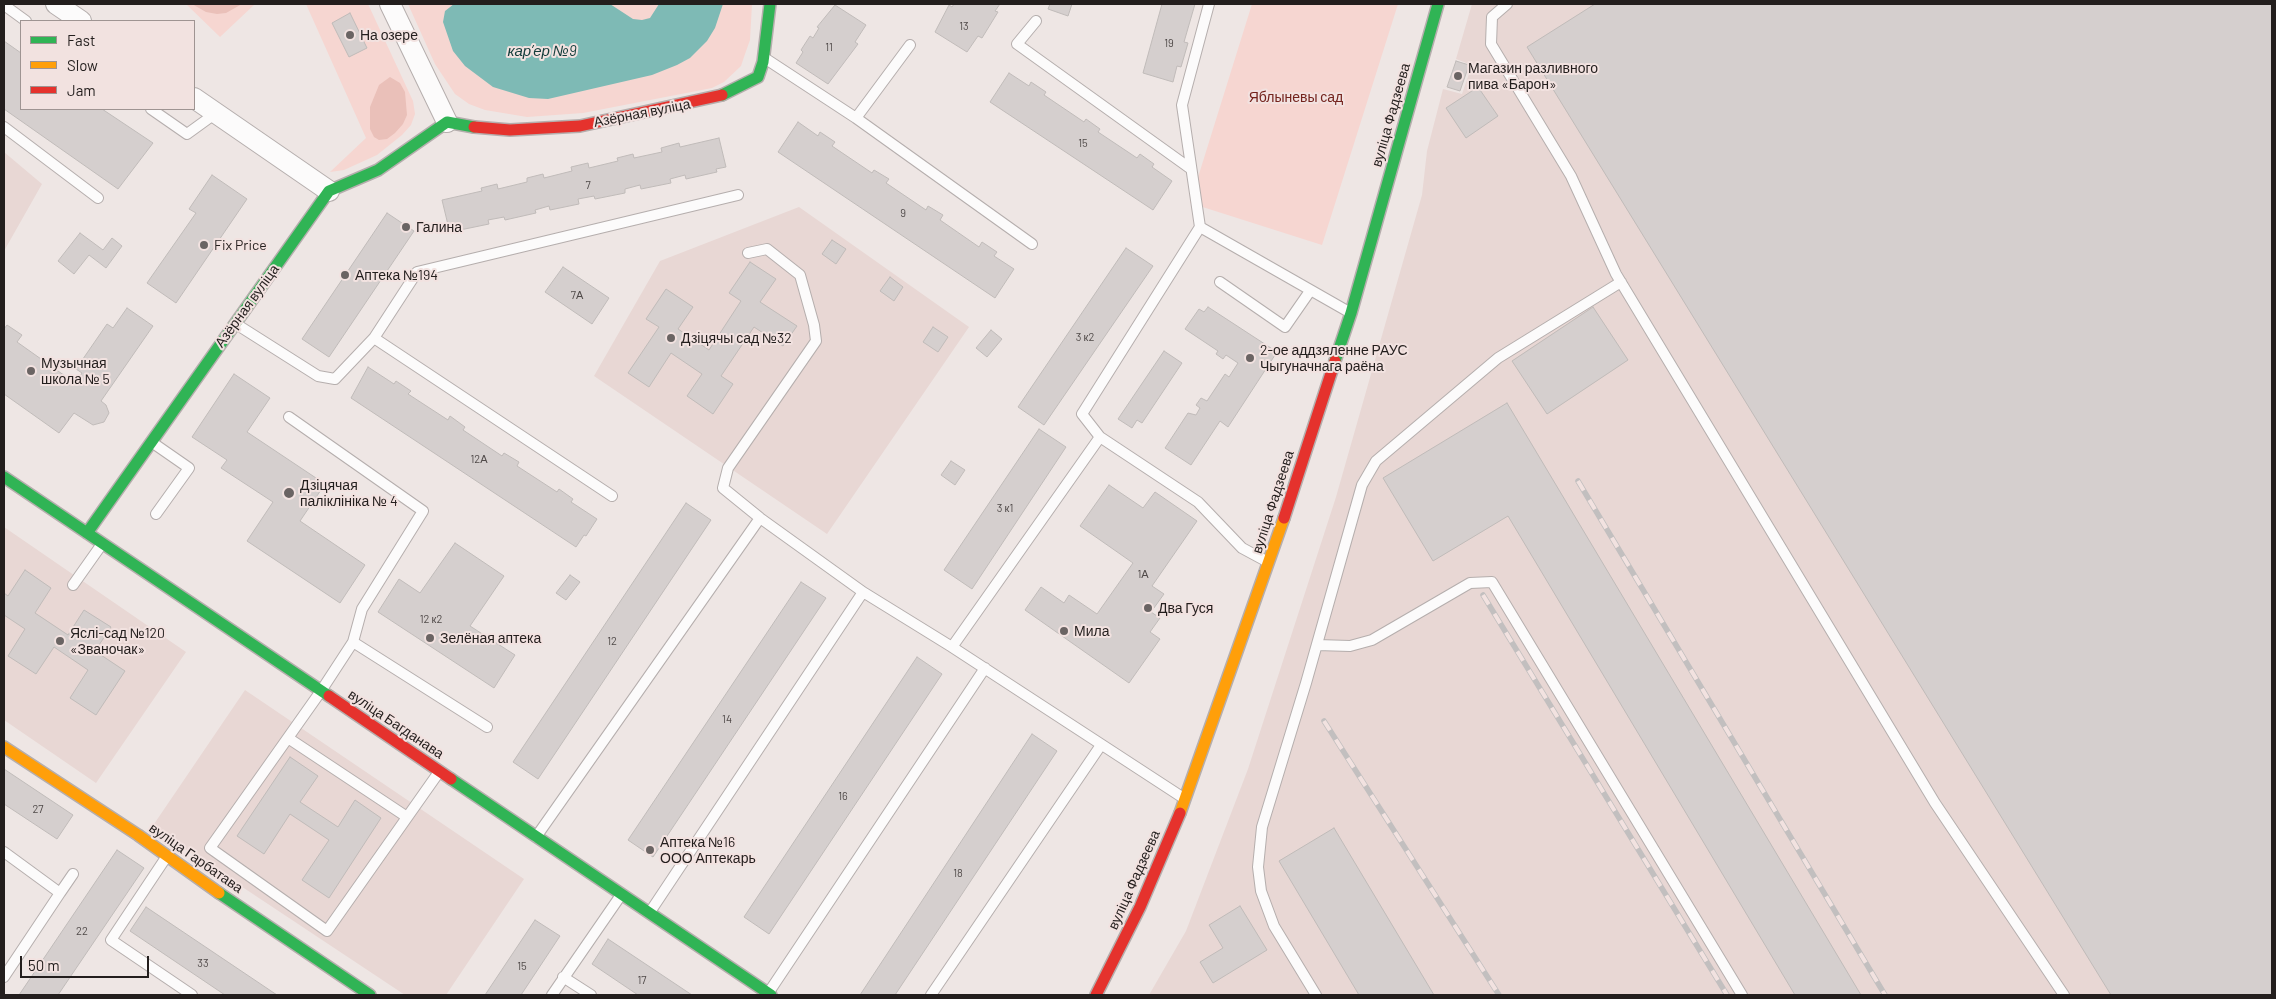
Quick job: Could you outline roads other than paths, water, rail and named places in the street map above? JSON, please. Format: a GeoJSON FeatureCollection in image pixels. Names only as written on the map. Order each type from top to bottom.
{"type":"FeatureCollection","features":[{"type":"Feature","properties":{"kind":"street"},"geometry":{"type":"LineString","coordinates":[[56,4],[78,20]]}},
{"type":"Feature","properties":{"kind":"street"},"geometry":{"type":"LineString","coordinates":[[195,99],[329,191],[378,170],[447,122],[390,4]]}},
{"type":"Feature","properties":{"kind":"street","name":"Азёрная вуліца"},"geometry":{"type":"LineString","coordinates":[[447,122],[478,128],[544,129],[580,126],[716,98],[742,87],[758,77],[764,57],[770,4]]}},
{"type":"Feature","properties":{"kind":"street","name":"вуліца Фадзеева"},"geometry":{"type":"LineString","coordinates":[[1096,995],[1140,907],[1186,800],[1269,563],[1351,313],[1438,4]]}},
{"type":"Feature","properties":{"kind":"street","name":"Азёрная вуліца"},"geometry":{"type":"LineString","coordinates":[[87,533],[150,440],[329,191]]}},
{"type":"Feature","properties":{"kind":"street","name":"вуліца Багданава"},"geometry":{"type":"LineString","coordinates":[[4,477],[769,994]]}},
{"type":"Feature","properties":{"kind":"street","name":"вуліца Гарбатава"},"geometry":{"type":"LineString","coordinates":[[4,747],[138,835],[166,857],[370,995]]}},
{"type":"Feature","properties":{"kind":"lane"},"geometry":{"type":"LineString","coordinates":[[1209,4],[1182,104],[1200,227],[1082,414],[1100,437],[1198,502],[1242,548],[1269,563]]}},
{"type":"Feature","properties":{"kind":"lane"},"geometry":{"type":"LineString","coordinates":[[1508,4],[1492,17],[1491,44],[1571,176],[1621,282],[1935,803],[2064,995]]}},
{"type":"Feature","properties":{"kind":"lane"},"geometry":{"type":"LineString","coordinates":[[4,5],[25,20]]}},
{"type":"Feature","properties":{"kind":"lane"},"geometry":{"type":"LineString","coordinates":[[1036,21],[1017,44],[1191,169]]}},
{"type":"Feature","properties":{"kind":"lane"},"geometry":{"type":"LineString","coordinates":[[856,118],[910,45]]}},
{"type":"Feature","properties":{"kind":"lane"},"geometry":{"type":"LineString","coordinates":[[764,57],[856,118],[1032,244]]}},
{"type":"Feature","properties":{"kind":"lane"},"geometry":{"type":"LineString","coordinates":[[151,110],[187,134],[216,114]]}},
{"type":"Feature","properties":{"kind":"lane"},"geometry":{"type":"LineString","coordinates":[[4,127],[98,198]]}},
{"type":"Feature","properties":{"kind":"lane"},"geometry":{"type":"LineString","coordinates":[[234,322],[318,376],[335,378],[374,338],[417,272],[738,195]]}},
{"type":"Feature","properties":{"kind":"lane"},"geometry":{"type":"LineString","coordinates":[[1200,227],[1310,292],[1351,313]]}},
{"type":"Feature","properties":{"kind":"lane"},"geometry":{"type":"LineString","coordinates":[[748,253],[767,249],[800,275],[814,325],[816,342],[728,468],[723,488],[760,518],[863,592],[985,668],[1186,800]]}},
{"type":"Feature","properties":{"kind":"lane"},"geometry":{"type":"LineString","coordinates":[[1220,282],[1285,327],[1310,292]]}},
{"type":"Feature","properties":{"kind":"lane"},"geometry":{"type":"LineString","coordinates":[[1316,995],[1274,926],[1261,891],[1258,868],[1262,827],[1317,645],[1362,485],[1376,461],[1498,358],[1621,282]]}},
{"type":"Feature","properties":{"kind":"lane"},"geometry":{"type":"LineString","coordinates":[[374,338],[612,496]]}},
{"type":"Feature","properties":{"kind":"lane"},"geometry":{"type":"LineString","coordinates":[[289,418],[423,511],[362,609],[353,642],[321,691],[210,848],[327,931],[440,771]]}},
{"type":"Feature","properties":{"kind":"lane"},"geometry":{"type":"LineString","coordinates":[[952,647],[1100,437]]}},
{"type":"Feature","properties":{"kind":"lane"},"geometry":{"type":"LineString","coordinates":[[150,440],[189,468],[156,514]]}},
{"type":"Feature","properties":{"kind":"lane"},"geometry":{"type":"LineString","coordinates":[[536,837],[760,518]]}},
{"type":"Feature","properties":{"kind":"lane"},"geometry":{"type":"LineString","coordinates":[[73,585],[102,543]]}},
{"type":"Feature","properties":{"kind":"lane"},"geometry":{"type":"LineString","coordinates":[[1317,645],[1350,646],[1372,640],[1470,583],[1492,582],[1742,995]]}},
{"type":"Feature","properties":{"kind":"lane"},"geometry":{"type":"LineString","coordinates":[[650,913],[863,592]]}},
{"type":"Feature","properties":{"kind":"lane"},"geometry":{"type":"LineString","coordinates":[[353,642],[487,727]]}},
{"type":"Feature","properties":{"kind":"lane"},"geometry":{"type":"LineString","coordinates":[[769,994],[985,668]]}},
{"type":"Feature","properties":{"kind":"lane"},"geometry":{"type":"LineString","coordinates":[[288,738],[407,817]]}},
{"type":"Feature","properties":{"kind":"lane"},"geometry":{"type":"LineString","coordinates":[[931,995],[1101,745]]}},
{"type":"Feature","properties":{"kind":"lane"},"geometry":{"type":"LineString","coordinates":[[4,852],[60,893]]}},
{"type":"Feature","properties":{"kind":"lane"},"geometry":{"type":"LineString","coordinates":[[166,857],[111,940],[192,995]]}},
{"type":"Feature","properties":{"kind":"lane"},"geometry":{"type":"LineString","coordinates":[[4,977],[73,874]]}},
{"type":"Feature","properties":{"kind":"lane"},"geometry":{"type":"LineString","coordinates":[[552,995],[622,894]]}},
{"type":"Feature","properties":{"kind":"lane"},"geometry":{"type":"LineString","coordinates":[[563,977],[591,995]]}},
{"type":"Feature","properties":{"kind":"water","name":"карʼер №9"},"geometry":{"type":"Polygon","coordinates":[[[454,4],[610,4],[633,19],[642,20],[650,18],[659,4],[723,4],[715,28],[707,41],[690,58],[652,75],[548,99],[529,98],[493,87],[465,66],[453,51],[443,22],[445,11],[454,4]]]}},
{"type":"Feature","properties":{"kind":"railway"},"geometry":{"type":"LineString","coordinates":[[1578,481],[1885,995]]}},
{"type":"Feature","properties":{"kind":"railway"},"geometry":{"type":"LineString","coordinates":[[1483,595],[1727,995]]}},
{"type":"Feature","properties":{"kind":"railway"},"geometry":{"type":"LineString","coordinates":[[1324,721],[1499,995]]}},
{"type":"Feature","properties":{"kind":"place","name":"На озере"},"geometry":{"type":"Point","coordinates":[350,35]}},
{"type":"Feature","properties":{"kind":"place","name":"Магазин разливного пива «Барон»"},"geometry":{"type":"Point","coordinates":[1458,76]}},
{"type":"Feature","properties":{"kind":"place","name":"Галина"},"geometry":{"type":"Point","coordinates":[406,227]}},
{"type":"Feature","properties":{"kind":"place","name":"Fix Price"},"geometry":{"type":"Point","coordinates":[204,245]}},
{"type":"Feature","properties":{"kind":"place","name":"Аптека №194"},"geometry":{"type":"Point","coordinates":[345,275]}},
{"type":"Feature","properties":{"kind":"place","name":"Дзіцячы сад №32"},"geometry":{"type":"Point","coordinates":[671,338]}},
{"type":"Feature","properties":{"kind":"place","name":"2-ое аддзяленне РАУС Чыгуначнага раёна"},"geometry":{"type":"Point","coordinates":[1250,358]}},
{"type":"Feature","properties":{"kind":"place","name":"Музычная школа № 5"},"geometry":{"type":"Point","coordinates":[31,371]}},
{"type":"Feature","properties":{"kind":"place","name":"Дзіцячая паліклініка № 4"},"geometry":{"type":"Point","coordinates":[289,493]}},
{"type":"Feature","properties":{"kind":"place","name":"Два Гуся"},"geometry":{"type":"Point","coordinates":[1148,608]}},
{"type":"Feature","properties":{"kind":"place","name":"Мила"},"geometry":{"type":"Point","coordinates":[1064,631]}},
{"type":"Feature","properties":{"kind":"place","name":"Зелёная аптека"},"geometry":{"type":"Point","coordinates":[430,638]}},
{"type":"Feature","properties":{"kind":"place","name":"Яслі-сад №120 «Званочак»"},"geometry":{"type":"Point","coordinates":[60,641]}},
{"type":"Feature","properties":{"kind":"place","name":"Аптека №16 ООО Аптекарь"},"geometry":{"type":"Point","coordinates":[650,850]}},
{"type":"Feature","properties":{"kind":"park label","name":"Яблыневы сад"},"geometry":{"type":"Point","coordinates":[1296,97]}}]}
